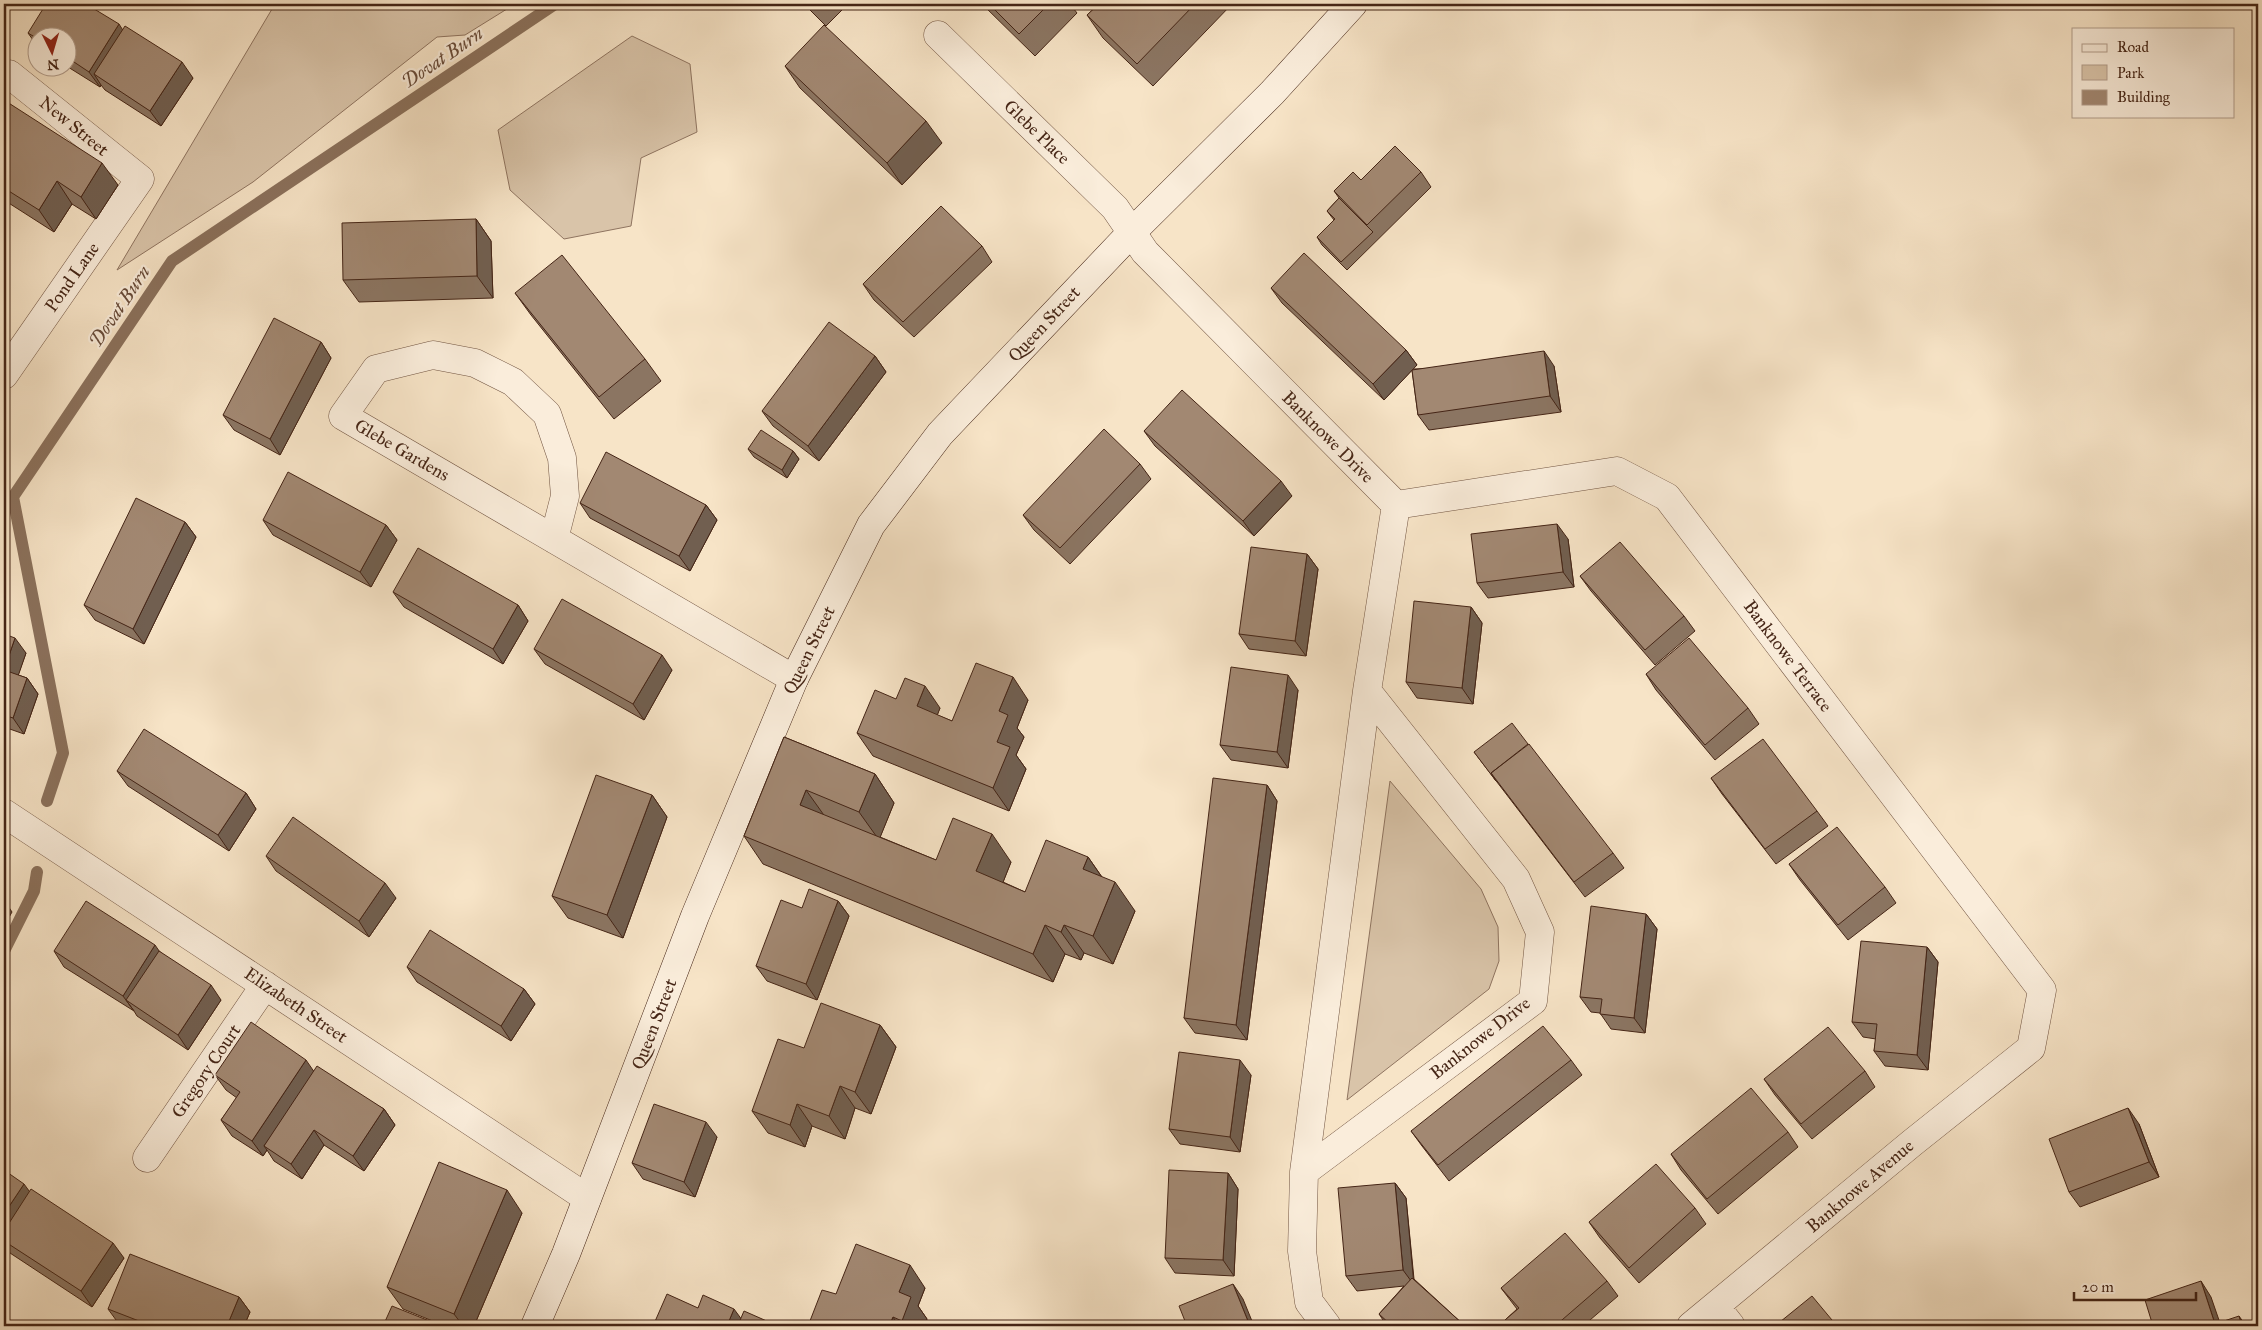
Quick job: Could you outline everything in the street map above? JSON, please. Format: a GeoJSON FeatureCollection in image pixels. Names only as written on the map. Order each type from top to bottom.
{"type":"FeatureCollection","features":[{"type":"Feature","properties":{"kind":"street","name":"Queen Street"},"geometry":{"type":"LineString","coordinates":[[535,1326],[587,1198],[695,916],[794,678],[871,525],[940,434],[1132,232],[1272,93],[1353,4]]}},
{"type":"Feature","properties":{"kind":"street","name":"Glebe Place"},"geometry":{"type":"LineString","coordinates":[[938,35],[1115,208],[1132,232]]}},
{"type":"Feature","properties":{"kind":"street","name":"New Street"},"geometry":{"type":"LineString","coordinates":[[9,74],[140,179]]}},
{"type":"Feature","properties":{"kind":"street","name":"Pond Lane"},"geometry":{"type":"LineString","coordinates":[[4,375],[140,179]]}},
{"type":"Feature","properties":{"kind":"street","name":"Banknowe Drive"},"geometry":{"type":"LineString","coordinates":[[1132,232],[1145,252],[1396,504]]}},
{"type":"Feature","properties":{"kind":"street","name":"Glebe Gardens"},"geometry":{"type":"LineString","coordinates":[[554,539],[565,496],[562,458],[547,414],[513,382],[475,363],[433,355],[376,369],[343,416],[554,539],[794,678]]}},
{"type":"Feature","properties":{"kind":"street","name":"Banknowe Terrace"},"geometry":{"type":"LineString","coordinates":[[1396,504],[1617,472],[1667,497],[2042,990],[2031,1048]]}},
{"type":"Feature","properties":{"kind":"street"},"geometry":{"type":"LineString","coordinates":[[1327,1326],[1309,1302],[1302,1251],[1304,1172],[1367,691],[1396,504]]}},
{"type":"Feature","properties":{"kind":"street","name":"Banknowe Drive"},"geometry":{"type":"LineString","coordinates":[[1304,1172],[1533,1001],[1540,932],[1516,879],[1367,691]]}},
{"type":"Feature","properties":{"kind":"street","name":"Elizabeth Street"},"geometry":{"type":"LineString","coordinates":[[4,813],[587,1198]]}},
{"type":"Feature","properties":{"kind":"street","name":"Gregory Court"},"geometry":{"type":"LineString","coordinates":[[147,1158],[265,985]]}},
{"type":"Feature","properties":{"kind":"street","name":"Banknowe Avenue"},"geometry":{"type":"LineString","coordinates":[[1691,1326],[1724,1316],[1912,1143],[2031,1048]]}},
{"type":"Feature","properties":{"kind":"green space"},"geometry":{"type":"Polygon","coordinates":[[[275,4],[515,4],[465,35],[437,37],[253,182],[117,270],[275,4]]]}},
{"type":"Feature","properties":{"kind":"green space"},"geometry":{"type":"Polygon","coordinates":[[[632,36],[690,64],[697,132],[641,158],[631,226],[564,239],[510,190],[498,130],[632,36]]]}},
{"type":"Feature","properties":{"kind":"green space"},"geometry":{"type":"Polygon","coordinates":[[[1390,781],[1481,889],[1498,927],[1499,961],[1489,989],[1347,1100],[1390,781]]]}},
{"type":"Feature","properties":{"kind":"building"},"geometry":{"type":"Polygon","coordinates":[[[46,4],[86,4],[119,24],[89,72],[78,65],[78,28],[31,28],[46,4]]]}},
{"type":"Feature","properties":{"kind":"building"},"geometry":{"type":"Polygon","coordinates":[[[989,4],[1049,4],[1019,34],[989,4]]]}},
{"type":"Feature","properties":{"kind":"building"},"geometry":{"type":"Polygon","coordinates":[[[1099,4],[1195,4],[1137,64],[1087,15],[1099,4]]]}},
{"type":"Feature","properties":{"kind":"building"},"geometry":{"type":"Polygon","coordinates":[[[824,25],[926,121],[887,163],[785,66],[824,25]]]}},
{"type":"Feature","properties":{"kind":"building"},"geometry":{"type":"Polygon","coordinates":[[[125,26],[182,62],[150,111],[94,74],[125,26]]]}},
{"type":"Feature","properties":{"kind":"building"},"geometry":{"type":"Polygon","coordinates":[[[4,100],[102,163],[81,197],[57,181],[39,210],[4,188],[4,100]]]}},
{"type":"Feature","properties":{"kind":"building"},"geometry":{"type":"Polygon","coordinates":[[[1395,146],[1421,172],[1367,225],[1334,191],[1353,172],[1361,180],[1395,146]]]}},
{"type":"Feature","properties":{"kind":"building"},"geometry":{"type":"Polygon","coordinates":[[[1339,198],[1373,232],[1341,262],[1317,237],[1335,219],[1327,211],[1339,198]]]}},
{"type":"Feature","properties":{"kind":"building"},"geometry":{"type":"Polygon","coordinates":[[[941,206],[982,246],[903,322],[863,284],[941,206]]]}},
{"type":"Feature","properties":{"kind":"building"},"geometry":{"type":"Polygon","coordinates":[[[476,219],[477,276],[343,280],[342,223],[476,219]]]}},
{"type":"Feature","properties":{"kind":"building"},"geometry":{"type":"Polygon","coordinates":[[[1304,253],[1406,350],[1373,384],[1271,288],[1304,253]]]}},
{"type":"Feature","properties":{"kind":"building"},"geometry":{"type":"Polygon","coordinates":[[[562,255],[645,359],[599,397],[515,293],[562,255]]]}},
{"type":"Feature","properties":{"kind":"building"},"geometry":{"type":"Polygon","coordinates":[[[274,318],[321,342],[270,439],[223,415],[274,318]]]}},
{"type":"Feature","properties":{"kind":"building"},"geometry":{"type":"Polygon","coordinates":[[[829,322],[875,356],[808,446],[762,411],[829,322]]]}},
{"type":"Feature","properties":{"kind":"building"},"geometry":{"type":"Polygon","coordinates":[[[1544,351],[1550,396],[1418,415],[1412,370],[1544,351]]]}},
{"type":"Feature","properties":{"kind":"building"},"geometry":{"type":"Polygon","coordinates":[[[1182,390],[1281,481],[1243,521],[1144,431],[1182,390]]]}},
{"type":"Feature","properties":{"kind":"building"},"geometry":{"type":"Polygon","coordinates":[[[1104,429],[1140,464],[1060,548],[1023,515],[1104,429]]]}},
{"type":"Feature","properties":{"kind":"building"},"geometry":{"type":"Polygon","coordinates":[[[761,430],[793,451],[782,470],[748,449],[761,430]]]}},
{"type":"Feature","properties":{"kind":"building"},"geometry":{"type":"Polygon","coordinates":[[[606,452],[706,505],[679,556],[580,503],[606,452]]]}},
{"type":"Feature","properties":{"kind":"building"},"geometry":{"type":"Polygon","coordinates":[[[288,472],[386,525],[360,572],[263,520],[288,472]]]}},
{"type":"Feature","properties":{"kind":"building"},"geometry":{"type":"Polygon","coordinates":[[[136,498],[185,522],[133,629],[84,605],[136,498]]]}},
{"type":"Feature","properties":{"kind":"building"},"geometry":{"type":"Polygon","coordinates":[[[1557,524],[1563,572],[1477,583],[1471,534],[1557,524]]]}},
{"type":"Feature","properties":{"kind":"building"},"geometry":{"type":"Polygon","coordinates":[[[1620,542],[1684,616],[1645,650],[1580,576],[1620,542]]]}},
{"type":"Feature","properties":{"kind":"building"},"geometry":{"type":"Polygon","coordinates":[[[1251,547],[1307,554],[1295,641],[1239,634],[1251,547]]]}},
{"type":"Feature","properties":{"kind":"building"},"geometry":{"type":"Polygon","coordinates":[[[418,548],[518,605],[493,649],[393,592],[418,548]]]}},
{"type":"Feature","properties":{"kind":"building"},"geometry":{"type":"Polygon","coordinates":[[[562,599],[662,655],[633,704],[534,649],[562,599]]]}},
{"type":"Feature","properties":{"kind":"building"},"geometry":{"type":"Polygon","coordinates":[[[1414,601],[1471,607],[1462,688],[1406,682],[1414,601]]]}},
{"type":"Feature","properties":{"kind":"building"},"geometry":{"type":"Polygon","coordinates":[[[4,634],[15,638],[4,670],[4,634]]]}},
{"type":"Feature","properties":{"kind":"building"},"geometry":{"type":"Polygon","coordinates":[[[1689,638],[1748,708],[1705,745],[1646,674],[1689,638]]]}},
{"type":"Feature","properties":{"kind":"building"},"geometry":{"type":"Polygon","coordinates":[[[976,663],[1013,677],[999,711],[1008,715],[997,742],[1010,747],[993,788],[857,733],[875,690],[896,699],[905,678],[925,686],[917,706],[952,721],[976,663]]]}},
{"type":"Feature","properties":{"kind":"building"},"geometry":{"type":"Polygon","coordinates":[[[1231,667],[1288,675],[1277,752],[1220,745],[1231,667]]]}},
{"type":"Feature","properties":{"kind":"building"},"geometry":{"type":"Polygon","coordinates":[[[4,670],[27,678],[13,718],[4,715],[4,670]]]}},
{"type":"Feature","properties":{"kind":"building"},"geometry":{"type":"Polygon","coordinates":[[[1512,723],[1528,744],[1491,773],[1496,781],[1474,752],[1512,723]]]}},
{"type":"Feature","properties":{"kind":"building"},"geometry":{"type":"Polygon","coordinates":[[[144,729],[246,793],[218,835],[117,771],[144,729]]]}},
{"type":"Feature","properties":{"kind":"building"},"geometry":{"type":"Polygon","coordinates":[[[784,737],[875,774],[859,812],[806,790],[800,805],[936,860],[953,818],[992,834],[976,871],[1025,892],[1046,840],[1088,857],[1083,869],[1115,882],[1093,936],[1064,925],[1061,932],[1045,925],[1033,954],[744,836],[784,737]]]}},
{"type":"Feature","properties":{"kind":"building"},"geometry":{"type":"Polygon","coordinates":[[[1763,739],[1817,811],[1765,849],[1711,778],[1763,739]]]}},
{"type":"Feature","properties":{"kind":"building"},"geometry":{"type":"Polygon","coordinates":[[[1529,744],[1613,853],[1574,882],[1491,773],[1529,744]]]}},
{"type":"Feature","properties":{"kind":"building"},"geometry":{"type":"Polygon","coordinates":[[[596,775],[652,795],[607,915],[552,896],[596,775]]]}},
{"type":"Feature","properties":{"kind":"building"},"geometry":{"type":"Polygon","coordinates":[[[1213,778],[1267,785],[1236,1025],[1184,1018],[1213,778]]]}},
{"type":"Feature","properties":{"kind":"building"},"geometry":{"type":"Polygon","coordinates":[[[293,817],[385,883],[359,921],[266,856],[293,817]]]}},
{"type":"Feature","properties":{"kind":"building"},"geometry":{"type":"Polygon","coordinates":[[[1837,827],[1885,887],[1838,925],[1789,864],[1837,827]]]}},
{"type":"Feature","properties":{"kind":"building"},"geometry":{"type":"Polygon","coordinates":[[[809,889],[838,901],[806,984],[756,966],[781,900],[802,908],[809,889]]]}},
{"type":"Feature","properties":{"kind":"building"},"geometry":{"type":"Polygon","coordinates":[[[86,901],[155,945],[123,996],[54,951],[86,901]]]}},
{"type":"Feature","properties":{"kind":"building"},"geometry":{"type":"Polygon","coordinates":[[[1591,906],[1646,914],[1634,1018],[1600,1014],[1602,999],[1580,997],[1591,906]]]}},
{"type":"Feature","properties":{"kind":"building"},"geometry":{"type":"Polygon","coordinates":[[[430,930],[524,989],[501,1026],[407,967],[430,930]]]}},
{"type":"Feature","properties":{"kind":"building"},"geometry":{"type":"Polygon","coordinates":[[[1861,941],[1927,947],[1917,1055],[1874,1051],[1877,1024],[1852,1022],[1861,941]]]}},
{"type":"Feature","properties":{"kind":"building"},"geometry":{"type":"Polygon","coordinates":[[[159,951],[211,985],[178,1035],[126,1000],[159,951]]]}},
{"type":"Feature","properties":{"kind":"building"},"geometry":{"type":"Polygon","coordinates":[[[821,1003],[880,1025],[855,1092],[840,1086],[829,1116],[797,1104],[790,1125],[752,1111],[778,1039],[804,1048],[821,1003]]]}},
{"type":"Feature","properties":{"kind":"building"},"geometry":{"type":"Polygon","coordinates":[[[251,1022],[306,1060],[252,1141],[221,1120],[240,1092],[215,1075],[251,1022]]]}},
{"type":"Feature","properties":{"kind":"building"},"geometry":{"type":"Polygon","coordinates":[[[1543,1026],[1571,1060],[1438,1165],[1411,1131],[1543,1026]]]}},
{"type":"Feature","properties":{"kind":"building"},"geometry":{"type":"Polygon","coordinates":[[[1828,1027],[1865,1071],[1801,1124],[1764,1079],[1828,1027]]]}},
{"type":"Feature","properties":{"kind":"building"},"geometry":{"type":"Polygon","coordinates":[[[1179,1052],[1240,1060],[1230,1137],[1169,1129],[1179,1052]]]}},
{"type":"Feature","properties":{"kind":"building"},"geometry":{"type":"Polygon","coordinates":[[[317,1066],[384,1109],[353,1156],[314,1130],[291,1164],[264,1146],[317,1066]]]}},
{"type":"Feature","properties":{"kind":"building"},"geometry":{"type":"Polygon","coordinates":[[[1751,1088],[1788,1132],[1707,1199],[1671,1154],[1751,1088]]]}},
{"type":"Feature","properties":{"kind":"building"},"geometry":{"type":"Polygon","coordinates":[[[654,1104],[706,1122],[684,1182],[632,1163],[654,1104]]]}},
{"type":"Feature","properties":{"kind":"building"},"geometry":{"type":"Polygon","coordinates":[[[2128,1108],[2149,1162],[2069,1192],[2049,1139],[2128,1108]]]}},
{"type":"Feature","properties":{"kind":"building"},"geometry":{"type":"Polygon","coordinates":[[[439,1162],[507,1190],[454,1314],[387,1287],[439,1162]]]}},
{"type":"Feature","properties":{"kind":"building"},"geometry":{"type":"Polygon","coordinates":[[[1656,1164],[1695,1208],[1629,1268],[1589,1222],[1656,1164]]]}},
{"type":"Feature","properties":{"kind":"building"},"geometry":{"type":"Polygon","coordinates":[[[4,1170],[24,1184],[4,1214],[4,1170]]]}},
{"type":"Feature","properties":{"kind":"building"},"geometry":{"type":"Polygon","coordinates":[[[1169,1170],[1228,1173],[1223,1260],[1165,1258],[1169,1170]]]}},
{"type":"Feature","properties":{"kind":"building"},"geometry":{"type":"Polygon","coordinates":[[[1395,1183],[1403,1270],[1346,1276],[1338,1188],[1395,1183]]]}},
{"type":"Feature","properties":{"kind":"building"},"geometry":{"type":"Polygon","coordinates":[[[31,1189],[113,1243],[81,1291],[4,1241],[4,1231],[31,1189]]]}},
{"type":"Feature","properties":{"kind":"building"},"geometry":{"type":"Polygon","coordinates":[[[1565,1233],[1607,1281],[1555,1326],[1510,1326],[1505,1320],[1519,1308],[1501,1288],[1565,1233]]]}},
{"type":"Feature","properties":{"kind":"building"},"geometry":{"type":"Polygon","coordinates":[[[856,1244],[910,1265],[899,1292],[911,1297],[902,1321],[893,1317],[889,1326],[808,1326],[822,1290],[836,1294],[856,1244]]]}},
{"type":"Feature","properties":{"kind":"building"},"geometry":{"type":"Polygon","coordinates":[[[130,1254],[239,1297],[227,1326],[152,1326],[108,1309],[130,1254]]]}},
{"type":"Feature","properties":{"kind":"building"},"geometry":{"type":"Polygon","coordinates":[[[1412,1278],[1465,1326],[1392,1326],[1379,1314],[1412,1278]]]}},
{"type":"Feature","properties":{"kind":"building"},"geometry":{"type":"Polygon","coordinates":[[[2201,1281],[2215,1324],[2239,1316],[2242,1326],[2153,1326],[2145,1300],[2201,1281]]]}},
{"type":"Feature","properties":{"kind":"building"},"geometry":{"type":"Polygon","coordinates":[[[1233,1284],[1250,1326],[1187,1326],[1179,1306],[1233,1284]]]}},
{"type":"Feature","properties":{"kind":"building"},"geometry":{"type":"Polygon","coordinates":[[[667,1294],[698,1308],[703,1295],[734,1309],[729,1321],[738,1325],[744,1311],[778,1326],[653,1326],[667,1294]]]}},
{"type":"Feature","properties":{"kind":"building"},"geometry":{"type":"Polygon","coordinates":[[[1812,1296],[1837,1326],[1775,1326],[1812,1296]]]}},
{"type":"Feature","properties":{"kind":"building"},"geometry":{"type":"Polygon","coordinates":[[[392,1306],[442,1326],[383,1326],[392,1306]]]}},
{"type":"Feature","properties":{"kind":"waterway","name":"Dovat Burn"},"geometry":{"type":"LineString","coordinates":[[47,801],[63,753],[13,497],[172,261],[555,4]]}},
{"type":"Feature","properties":{"kind":"waterway","name":"Dovat Burn"},"geometry":{"type":"LineString","coordinates":[[4,951],[34,891],[37,872]]}}]}
